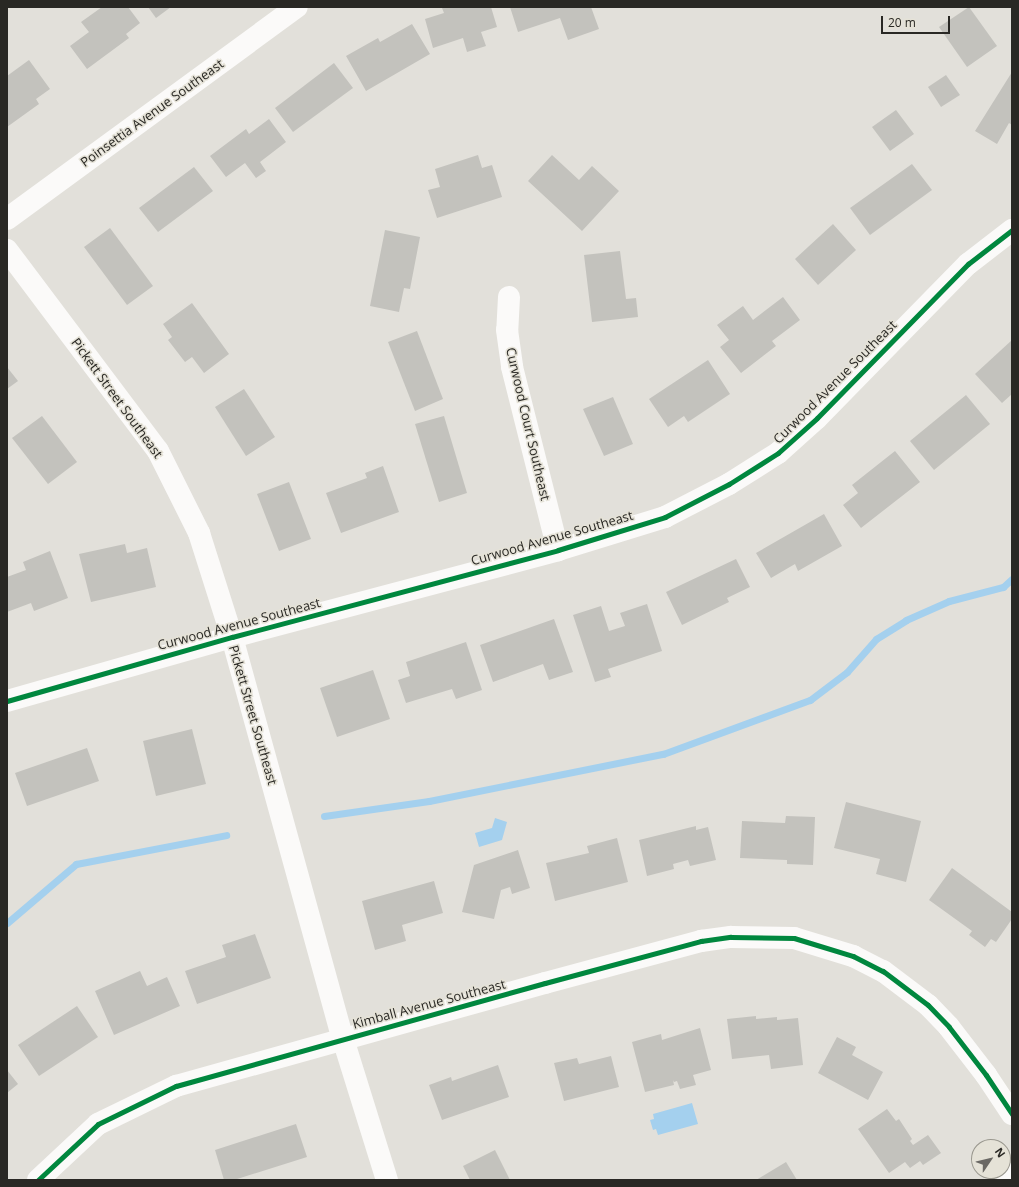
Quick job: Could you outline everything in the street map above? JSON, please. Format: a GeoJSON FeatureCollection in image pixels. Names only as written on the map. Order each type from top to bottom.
{"type":"FeatureCollection","features":[{"type":"Feature","properties":{"kind":"street","name":"Poinsettia Avenue Southeast"},"geometry":{"type":"LineString","coordinates":[[7,219],[297,7]]}},
{"type":"Feature","properties":{"kind":"street","name":"Curwood Avenue Southeast"},"geometry":{"type":"LineString","coordinates":[[7,701],[232,637],[558,550],[665,517],[729,484],[778,453],[817,418],[968,264],[1012,230]]}},
{"type":"Feature","properties":{"kind":"street","name":"Pickett Street Southeast"},"geometry":{"type":"LineString","coordinates":[[7,250],[158,451],[199,533],[232,637],[343,1039],[387,1180]]}},
{"type":"Feature","properties":{"kind":"street","name":"Curwood Court Southeast"},"geometry":{"type":"LineString","coordinates":[[508,297],[507,330],[512,367],[558,550]]}},
{"type":"Feature","properties":{"kind":"street","name":"Kimball Avenue Southeast"},"geometry":{"type":"LineString","coordinates":[[38,1180],[98,1124],[176,1086],[549,982],[715,939],[762,937],[794,938],[853,956],[883,971],[928,1005],[954,1033],[986,1075],[1012,1114]]}},
{"type":"Feature","properties":{"kind":"street"},"geometry":{"type":"LineString","coordinates":[[1003,1180],[1012,1174]]}},
{"type":"Feature","properties":{"kind":"water"},"geometry":{"type":"Polygon","coordinates":[[[495,818],[507,822],[502,840],[479,847],[475,833],[492,828],[495,818]]]}},
{"type":"Feature","properties":{"kind":"water"},"geometry":{"type":"Polygon","coordinates":[[[692,1103],[698,1124],[658,1135],[656,1129],[653,1130],[650,1120],[654,1119],[653,1114],[692,1103]]]}},
{"type":"Feature","properties":{"kind":"building"},"geometry":{"type":"Polygon","coordinates":[[[102,7],[128,7],[140,23],[126,34],[129,38],[87,69],[70,46],[89,32],[81,22],[102,7]]]}},
{"type":"Feature","properties":{"kind":"building"},"geometry":{"type":"Polygon","coordinates":[[[148,7],[171,7],[156,18],[148,7]]]}},
{"type":"Feature","properties":{"kind":"building"},"geometry":{"type":"Polygon","coordinates":[[[491,7],[497,27],[481,32],[486,46],[467,52],[463,38],[433,48],[425,19],[444,13],[442,8],[491,7]]]}},
{"type":"Feature","properties":{"kind":"building"},"geometry":{"type":"Polygon","coordinates":[[[510,7],[591,7],[599,29],[568,40],[560,18],[518,32],[510,7]]]}},
{"type":"Feature","properties":{"kind":"building"},"geometry":{"type":"Polygon","coordinates":[[[969,7],[997,46],[967,67],[939,27],[969,7]]]}},
{"type":"Feature","properties":{"kind":"building"},"geometry":{"type":"Polygon","coordinates":[[[412,24],[430,54],[366,91],[346,56],[378,38],[380,42],[412,24]]]}},
{"type":"Feature","properties":{"kind":"building"},"geometry":{"type":"Polygon","coordinates":[[[29,60],[50,89],[36,99],[39,104],[7,127],[7,76],[29,60]]]}},
{"type":"Feature","properties":{"kind":"building"},"geometry":{"type":"Polygon","coordinates":[[[334,63],[353,88],[293,132],[275,108],[334,63]]]}},
{"type":"Feature","properties":{"kind":"building"},"geometry":{"type":"Polygon","coordinates":[[[1012,72],[1012,125],[1009,123],[997,144],[975,131],[1012,72]]]}},
{"type":"Feature","properties":{"kind":"building"},"geometry":{"type":"Polygon","coordinates":[[[946,75],[960,95],[941,107],[928,87],[946,75]]]}},
{"type":"Feature","properties":{"kind":"building"},"geometry":{"type":"Polygon","coordinates":[[[896,110],[914,134],[890,151],[872,127],[896,110]]]}},
{"type":"Feature","properties":{"kind":"building"},"geometry":{"type":"Polygon","coordinates":[[[269,119],[286,142],[260,162],[266,171],[256,178],[245,163],[226,177],[210,156],[246,129],[249,134],[269,119]]]}},
{"type":"Feature","properties":{"kind":"building"},"geometry":{"type":"Polygon","coordinates":[[[478,155],[482,168],[492,165],[502,197],[437,218],[428,190],[440,187],[435,169],[478,155]]]}},
{"type":"Feature","properties":{"kind":"building"},"geometry":{"type":"Polygon","coordinates":[[[552,155],[579,180],[592,166],[619,191],[582,231],[528,181],[552,155]]]}},
{"type":"Feature","properties":{"kind":"building"},"geometry":{"type":"Polygon","coordinates":[[[912,164],[932,190],[870,235],[850,208],[912,164]]]}},
{"type":"Feature","properties":{"kind":"building"},"geometry":{"type":"Polygon","coordinates":[[[194,167],[213,191],[158,232],[139,208],[194,167]]]}},
{"type":"Feature","properties":{"kind":"building"},"geometry":{"type":"Polygon","coordinates":[[[833,224],[856,250],[818,285],[795,259],[833,224]]]}},
{"type":"Feature","properties":{"kind":"building"},"geometry":{"type":"Polygon","coordinates":[[[110,228],[153,286],[127,305],[84,247],[110,228]]]}},
{"type":"Feature","properties":{"kind":"building"},"geometry":{"type":"Polygon","coordinates":[[[385,230],[420,237],[410,289],[404,288],[399,312],[370,306],[385,230]]]}},
{"type":"Feature","properties":{"kind":"building"},"geometry":{"type":"Polygon","coordinates":[[[620,251],[626,299],[636,298],[638,317],[592,322],[584,255],[620,251]]]}},
{"type":"Feature","properties":{"kind":"building"},"geometry":{"type":"Polygon","coordinates":[[[783,297],[800,320],[772,341],[776,346],[741,373],[720,347],[729,340],[717,325],[743,306],[753,320],[783,297]]]}},
{"type":"Feature","properties":{"kind":"building"},"geometry":{"type":"Polygon","coordinates":[[[192,303],[229,354],[204,373],[192,357],[185,362],[168,340],[172,337],[163,324],[192,303]]]}},
{"type":"Feature","properties":{"kind":"building"},"geometry":{"type":"Polygon","coordinates":[[[417,331],[443,399],[415,411],[388,342],[417,331]]]}},
{"type":"Feature","properties":{"kind":"building"},"geometry":{"type":"Polygon","coordinates":[[[1012,340],[1012,394],[1002,403],[975,374],[1012,340]]]}},
{"type":"Feature","properties":{"kind":"building"},"geometry":{"type":"Polygon","coordinates":[[[708,360],[730,394],[688,422],[684,416],[668,427],[649,399],[708,360]]]}},
{"type":"Feature","properties":{"kind":"building"},"geometry":{"type":"Polygon","coordinates":[[[7,367],[18,381],[7,389],[7,367]]]}},
{"type":"Feature","properties":{"kind":"building"},"geometry":{"type":"Polygon","coordinates":[[[244,389],[275,437],[246,456],[215,407],[244,389]]]}},
{"type":"Feature","properties":{"kind":"building"},"geometry":{"type":"Polygon","coordinates":[[[966,395],[990,424],[934,470],[910,441],[966,395]]]}},
{"type":"Feature","properties":{"kind":"building"},"geometry":{"type":"Polygon","coordinates":[[[613,397],[633,444],[604,456],[583,409],[613,397]]]}},
{"type":"Feature","properties":{"kind":"building"},"geometry":{"type":"Polygon","coordinates":[[[42,416],[77,462],[48,484],[12,438],[42,416]]]}},
{"type":"Feature","properties":{"kind":"building"},"geometry":{"type":"Polygon","coordinates":[[[444,416],[467,493],[439,502],[415,424],[444,416]]]}},
{"type":"Feature","properties":{"kind":"building"},"geometry":{"type":"Polygon","coordinates":[[[895,451],[920,482],[861,528],[843,505],[858,493],[852,485],[895,451]]]}},
{"type":"Feature","properties":{"kind":"building"},"geometry":{"type":"Polygon","coordinates":[[[383,466],[399,512],[341,533],[326,493],[367,478],[365,473],[383,466]]]}},
{"type":"Feature","properties":{"kind":"building"},"geometry":{"type":"Polygon","coordinates":[[[289,482],[311,539],[279,551],[257,494],[289,482]]]}},
{"type":"Feature","properties":{"kind":"building"},"geometry":{"type":"Polygon","coordinates":[[[824,514],[842,546],[798,571],[795,564],[771,578],[756,553],[824,514]]]}},
{"type":"Feature","properties":{"kind":"building"},"geometry":{"type":"Polygon","coordinates":[[[125,544],[127,553],[147,548],[156,587],[91,602],[79,554],[125,544]]]}},
{"type":"Feature","properties":{"kind":"building"},"geometry":{"type":"Polygon","coordinates":[[[50,551],[68,598],[34,611],[31,603],[7,612],[7,577],[26,570],[23,562],[50,551]]]}},
{"type":"Feature","properties":{"kind":"building"},"geometry":{"type":"Polygon","coordinates":[[[736,559],[750,587],[727,598],[729,602],[682,625],[666,592],[736,559]]]}},
{"type":"Feature","properties":{"kind":"building"},"geometry":{"type":"Polygon","coordinates":[[[647,604],[662,651],[608,669],[611,677],[595,682],[573,615],[601,606],[609,631],[625,626],[620,613],[647,604]]]}},
{"type":"Feature","properties":{"kind":"building"},"geometry":{"type":"Polygon","coordinates":[[[554,619],[573,672],[549,680],[543,664],[493,682],[480,645],[554,619]]]}},
{"type":"Feature","properties":{"kind":"building"},"geometry":{"type":"Polygon","coordinates":[[[466,642],[482,690],[456,699],[452,689],[406,703],[398,680],[410,676],[406,662],[466,642]]]}},
{"type":"Feature","properties":{"kind":"building"},"geometry":{"type":"Polygon","coordinates":[[[373,670],[390,719],[337,737],[320,688],[373,670]]]}},
{"type":"Feature","properties":{"kind":"building"},"geometry":{"type":"Polygon","coordinates":[[[192,729],[206,784],[156,796],[143,741],[192,729]]]}},
{"type":"Feature","properties":{"kind":"building"},"geometry":{"type":"Polygon","coordinates":[[[87,748],[99,781],[27,806],[15,773],[87,748]]]}},
{"type":"Feature","properties":{"kind":"building"},"geometry":{"type":"Polygon","coordinates":[[[846,802],[921,821],[906,882],[876,874],[880,859],[834,848],[846,802]]]}},
{"type":"Feature","properties":{"kind":"building"},"geometry":{"type":"Polygon","coordinates":[[[786,816],[815,817],[813,865],[787,864],[787,860],[740,858],[742,821],[785,823],[786,816]]]}},
{"type":"Feature","properties":{"kind":"building"},"geometry":{"type":"Polygon","coordinates":[[[696,826],[696,830],[708,827],[716,860],[690,866],[688,860],[673,864],[674,869],[647,876],[639,840],[696,826]]]}},
{"type":"Feature","properties":{"kind":"building"},"geometry":{"type":"Polygon","coordinates":[[[617,838],[628,882],[555,901],[546,863],[589,853],[587,846],[617,838]]]}},
{"type":"Feature","properties":{"kind":"building"},"geometry":{"type":"Polygon","coordinates":[[[518,850],[530,888],[512,894],[510,887],[501,890],[494,919],[462,912],[474,865],[518,850]]]}},
{"type":"Feature","properties":{"kind":"building"},"geometry":{"type":"Polygon","coordinates":[[[952,868],[1012,912],[1012,919],[996,942],[991,939],[985,947],[969,935],[972,931],[929,900],[952,868]]]}},
{"type":"Feature","properties":{"kind":"building"},"geometry":{"type":"Polygon","coordinates":[[[434,881],[443,913],[402,925],[406,941],[375,950],[362,901],[434,881]]]}},
{"type":"Feature","properties":{"kind":"building"},"geometry":{"type":"Polygon","coordinates":[[[255,934],[271,978],[197,1004],[185,971],[226,957],[222,945],[255,934]]]}},
{"type":"Feature","properties":{"kind":"building"},"geometry":{"type":"Polygon","coordinates":[[[140,971],[147,986],[167,977],[180,1006],[114,1035],[95,991],[140,971]]]}},
{"type":"Feature","properties":{"kind":"building"},"geometry":{"type":"Polygon","coordinates":[[[77,1006],[98,1037],[39,1076],[18,1045],[77,1006]]]}},
{"type":"Feature","properties":{"kind":"building"},"geometry":{"type":"Polygon","coordinates":[[[756,1016],[756,1019],[777,1017],[777,1020],[798,1018],[803,1065],[771,1069],[769,1055],[732,1059],[727,1019],[756,1016]]]}},
{"type":"Feature","properties":{"kind":"building"},"geometry":{"type":"Polygon","coordinates":[[[700,1028],[711,1070],[693,1075],[696,1085],[680,1089],[677,1081],[674,1082],[673,1080],[674,1085],[645,1092],[632,1042],[661,1034],[662,1040],[700,1028]]]}},
{"type":"Feature","properties":{"kind":"building"},"geometry":{"type":"Polygon","coordinates":[[[837,1037],[856,1047],[852,1055],[883,1072],[868,1100],[818,1073],[837,1037]]]}},
{"type":"Feature","properties":{"kind":"building"},"geometry":{"type":"Polygon","coordinates":[[[611,1056],[619,1087],[564,1101],[554,1063],[577,1058],[579,1064],[611,1056]]]}},
{"type":"Feature","properties":{"kind":"building"},"geometry":{"type":"Polygon","coordinates":[[[498,1065],[509,1097],[442,1120],[429,1085],[451,1077],[452,1081],[498,1065]]]}},
{"type":"Feature","properties":{"kind":"building"},"geometry":{"type":"Polygon","coordinates":[[[7,1070],[18,1084],[7,1093],[7,1070]]]}},
{"type":"Feature","properties":{"kind":"building"},"geometry":{"type":"Polygon","coordinates":[[[887,1109],[896,1121],[899,1119],[912,1139],[910,1141],[913,1145],[928,1135],[941,1153],[923,1165],[920,1161],[910,1168],[905,1162],[889,1173],[858,1129],[887,1109]]]}},
{"type":"Feature","properties":{"kind":"building"},"geometry":{"type":"Polygon","coordinates":[[[296,1124],[307,1157],[234,1180],[224,1180],[215,1150],[296,1124]]]}},
{"type":"Feature","properties":{"kind":"building"},"geometry":{"type":"Polygon","coordinates":[[[495,1150],[510,1180],[470,1180],[463,1166],[495,1150]]]}},
{"type":"Feature","properties":{"kind":"building"},"geometry":{"type":"Polygon","coordinates":[[[786,1162],[797,1180],[756,1180],[786,1162]]]}},
{"type":"Feature","properties":{"kind":"waterway"},"geometry":{"type":"LineString","coordinates":[[324,816],[429,801],[663,754],[810,700],[847,672],[876,639],[906,620],[949,601],[1003,587],[1012,579]]}},
{"type":"Feature","properties":{"kind":"waterway"},"geometry":{"type":"LineString","coordinates":[[7,923],[76,864],[226,835]]}},
{"type":"Feature","properties":{"kind":"cycle path"},"geometry":{"type":"LineString","coordinates":[[7,701],[232,637],[558,550],[665,517],[729,484],[778,453],[817,418],[968,264],[1012,230]]}},
{"type":"Feature","properties":{"kind":"cycle path"},"geometry":{"type":"LineString","coordinates":[[38,1180],[98,1124],[176,1086],[701,941],[731,937],[794,938],[853,956],[883,971],[928,1005],[949,1027],[986,1075],[1012,1114]]}}]}
